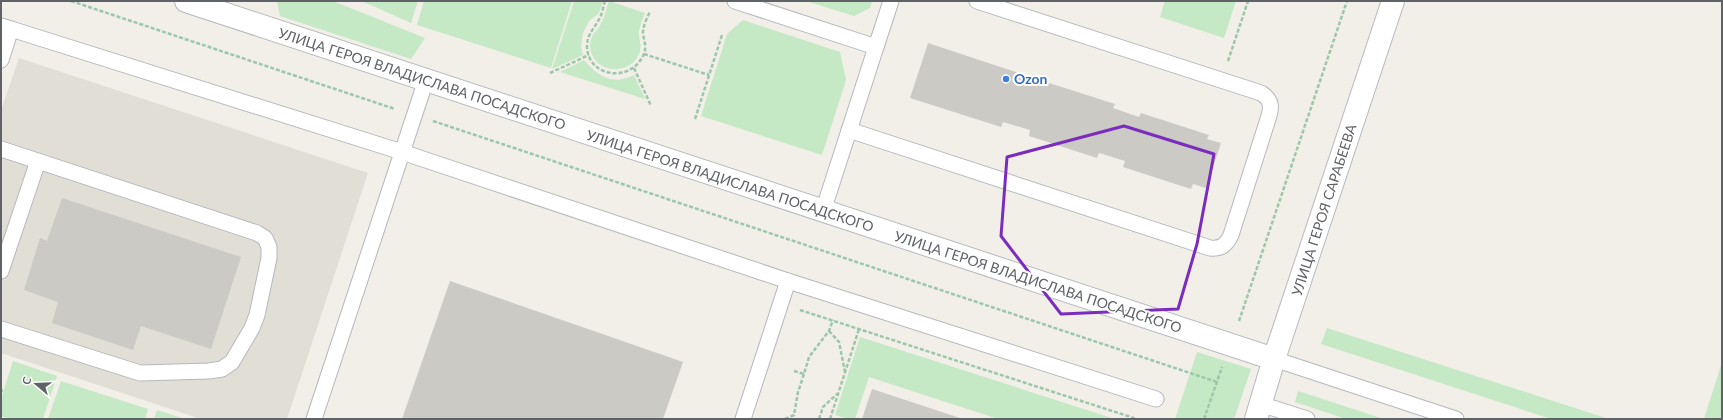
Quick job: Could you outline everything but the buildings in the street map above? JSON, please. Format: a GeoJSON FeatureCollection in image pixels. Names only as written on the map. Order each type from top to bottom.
{"type":"FeatureCollection","features":[{"type":"Feature","properties":{"kind":"street","name":"УЛИЦА ГЕРОЯ ВЛАДИСЛАВА ПОСАДСКОГО"},"geometry":{"type":"LineString","coordinates":[[186,1],[1274,359]]}},
{"type":"Feature","properties":{"kind":"street","name":"УЛИЦА ГЕРОЯ САРАБЕЕВА"},"geometry":{"type":"LineString","coordinates":[[1258,412],[1274,359],[1393,1]]}},
{"type":"Feature","properties":{"kind":"lane"},"geometry":{"type":"LineString","coordinates":[[736,1],[876,47]]}},
{"type":"Feature","properties":{"kind":"lane"},"geometry":{"type":"LineString","coordinates":[[823,211],[891,1]]}},
{"type":"Feature","properties":{"kind":"lane"},"geometry":{"type":"LineString","coordinates":[[849,130],[1203,245],[1218,249],[1226,244],[1231,235],[1268,118],[1271,104],[1268,97],[977,1]]}},
{"type":"Feature","properties":{"kind":"lane"},"geometry":{"type":"LineString","coordinates":[[1,60],[6,28],[402,152],[788,281],[1156,399]]}},
{"type":"Feature","properties":{"kind":"lane"},"geometry":{"type":"LineString","coordinates":[[314,419],[426,80]]}},
{"type":"Feature","properties":{"kind":"lane"},"geometry":{"type":"LineString","coordinates":[[1,149],[257,234],[265,238],[270,247],[261,299],[252,328],[232,362],[222,369],[209,371],[140,374],[1,329]]}},
{"type":"Feature","properties":{"kind":"lane"},"geometry":{"type":"LineString","coordinates":[[1,272],[38,161]]}},
{"type":"Feature","properties":{"kind":"lane"},"geometry":{"type":"LineString","coordinates":[[743,419],[788,281]]}},
{"type":"Feature","properties":{"kind":"lane"},"geometry":{"type":"LineString","coordinates":[[1274,359],[1456,419]]}},
{"type":"Feature","properties":{"kind":"lane"},"geometry":{"type":"LineString","coordinates":[[1258,412],[1306,419]]}},
{"type":"Feature","properties":{"kind":"path"},"geometry":{"type":"LineString","coordinates":[[71,1],[401,111]]}},
{"type":"Feature","properties":{"kind":"path"},"geometry":{"type":"LineString","coordinates":[[605,1],[598,22],[594,25],[588,35],[587,47],[589,55],[597,67],[607,72],[618,74],[630,71],[638,64],[644,54],[646,42],[643,32],[650,11]]}},
{"type":"Feature","properties":{"kind":"path"},"geometry":{"type":"LineString","coordinates":[[1222,81],[1248,1]]}},
{"type":"Feature","properties":{"kind":"path"},"geometry":{"type":"LineString","coordinates":[[1239,321],[1347,1]]}},
{"type":"Feature","properties":{"kind":"path"},"geometry":{"type":"LineString","coordinates":[[695,120],[722,35]]}},
{"type":"Feature","properties":{"kind":"path"},"geometry":{"type":"LineString","coordinates":[[644,54],[709,75]]}},
{"type":"Feature","properties":{"kind":"path"},"geometry":{"type":"LineString","coordinates":[[550,73],[589,55]]}},
{"type":"Feature","properties":{"kind":"path"},"geometry":{"type":"LineString","coordinates":[[634,68],[651,106]]}},
{"type":"Feature","properties":{"kind":"path"},"geometry":{"type":"LineString","coordinates":[[431,121],[1217,382]]}},
{"type":"Feature","properties":{"kind":"path"},"geometry":{"type":"LineString","coordinates":[[781,304],[1137,419]]}},
{"type":"Feature","properties":{"kind":"path"},"geometry":{"type":"LineString","coordinates":[[787,419],[794,415],[798,392],[809,357],[829,331],[832,320]]}},
{"type":"Feature","properties":{"kind":"path"},"geometry":{"type":"LineString","coordinates":[[830,419],[859,329]]}},
{"type":"Feature","properties":{"kind":"path"},"geometry":{"type":"LineString","coordinates":[[829,331],[839,342],[845,372]]}},
{"type":"Feature","properties":{"kind":"path"},"geometry":{"type":"LineString","coordinates":[[1204,419],[1225,361]]}},
{"type":"Feature","properties":{"kind":"path"},"geometry":{"type":"LineString","coordinates":[[794,370],[804,374]]}},
{"type":"Feature","properties":{"kind":"path"},"geometry":{"type":"LineString","coordinates":[[819,419],[823,407],[838,393]]}},
{"type":"Feature","properties":{"kind":"highlighted area"},"geometry":{"type":"Polygon","coordinates":[[[1124,126],[1214,154],[1197,244],[1178,309],[1061,314],[1001,236],[1007,157],[1124,126]]]}},
{"type":"Feature","properties":{"kind":"shaded area"},"geometry":{"type":"Polygon","coordinates":[[[19,58],[368,173],[287,419],[201,419],[1,353],[1,162],[7,144],[1,141],[1,110],[19,58]]]}},
{"type":"Feature","properties":{"kind":"green space"},"geometry":{"type":"Polygon","coordinates":[[[277,1],[333,1],[425,38],[411,59],[280,16],[277,1]]]}},
{"type":"Feature","properties":{"kind":"green space"},"geometry":{"type":"Polygon","coordinates":[[[362,1],[418,1],[411,23],[362,1]]]}},
{"type":"Feature","properties":{"kind":"green space"},"geometry":{"type":"Polygon","coordinates":[[[424,1],[572,1],[551,68],[417,25],[424,1]]]}},
{"type":"Feature","properties":{"kind":"green space"},"geometry":{"type":"Polygon","coordinates":[[[574,1],[603,1],[599,13],[589,21],[583,33],[581,47],[583,55],[552,69],[574,1]]]}},
{"type":"Feature","properties":{"kind":"green space"},"geometry":{"type":"Polygon","coordinates":[[[609,1],[645,13],[639,31],[641,48],[639,54],[634,61],[620,69],[612,69],[597,62],[592,55],[590,46],[591,38],[603,20],[609,1]]]}},
{"type":"Feature","properties":{"kind":"green space"},"geometry":{"type":"Polygon","coordinates":[[[806,1],[872,1],[870,8],[854,16],[806,1]]]}},
{"type":"Feature","properties":{"kind":"green space"},"geometry":{"type":"Polygon","coordinates":[[[1165,1],[1236,1],[1224,38],[1160,17],[1165,1]]]}},
{"type":"Feature","properties":{"kind":"green space"},"geometry":{"type":"Polygon","coordinates":[[[743,20],[840,52],[846,80],[822,155],[701,116],[727,34],[743,20]]]}},
{"type":"Feature","properties":{"kind":"green space"},"geometry":{"type":"Polygon","coordinates":[[[584,60],[594,71],[606,78],[620,80],[634,75],[645,99],[560,72],[584,60]]]}},
{"type":"Feature","properties":{"kind":"green space"},"geometry":{"type":"Polygon","coordinates":[[[1327,328],[1609,419],[1551,419],[1321,344],[1327,328]]]}},
{"type":"Feature","properties":{"kind":"green space"},"geometry":{"type":"Polygon","coordinates":[[[860,337],[1115,419],[998,419],[869,377],[855,419],[835,415],[860,337]]]}},
{"type":"Feature","properties":{"kind":"green space"},"geometry":{"type":"Polygon","coordinates":[[[1197,352],[1251,369],[1234,419],[1175,419],[1197,352]]]}},
{"type":"Feature","properties":{"kind":"green space"},"geometry":{"type":"Polygon","coordinates":[[[13,361],[57,376],[43,419],[9,419],[1,416],[1,399],[13,361]]]}},
{"type":"Feature","properties":{"kind":"green space"},"geometry":{"type":"Polygon","coordinates":[[[1722,362],[1722,419],[1704,419],[1722,362]]]}},
{"type":"Feature","properties":{"kind":"green space"},"geometry":{"type":"Polygon","coordinates":[[[61,381],[148,409],[145,419],[48,419],[61,381]]]}},
{"type":"Feature","properties":{"kind":"green space"},"geometry":{"type":"Polygon","coordinates":[[[1298,391],[1384,419],[1346,419],[1295,402],[1298,391]]]}},
{"type":"Feature","properties":{"kind":"green space"},"geometry":{"type":"Polygon","coordinates":[[[157,410],[185,419],[154,419],[157,410]]]}},
{"type":"Feature","properties":{"kind":"place","name":"Ozon"},"geometry":{"type":"Point","coordinates":[1006,79]}}]}
